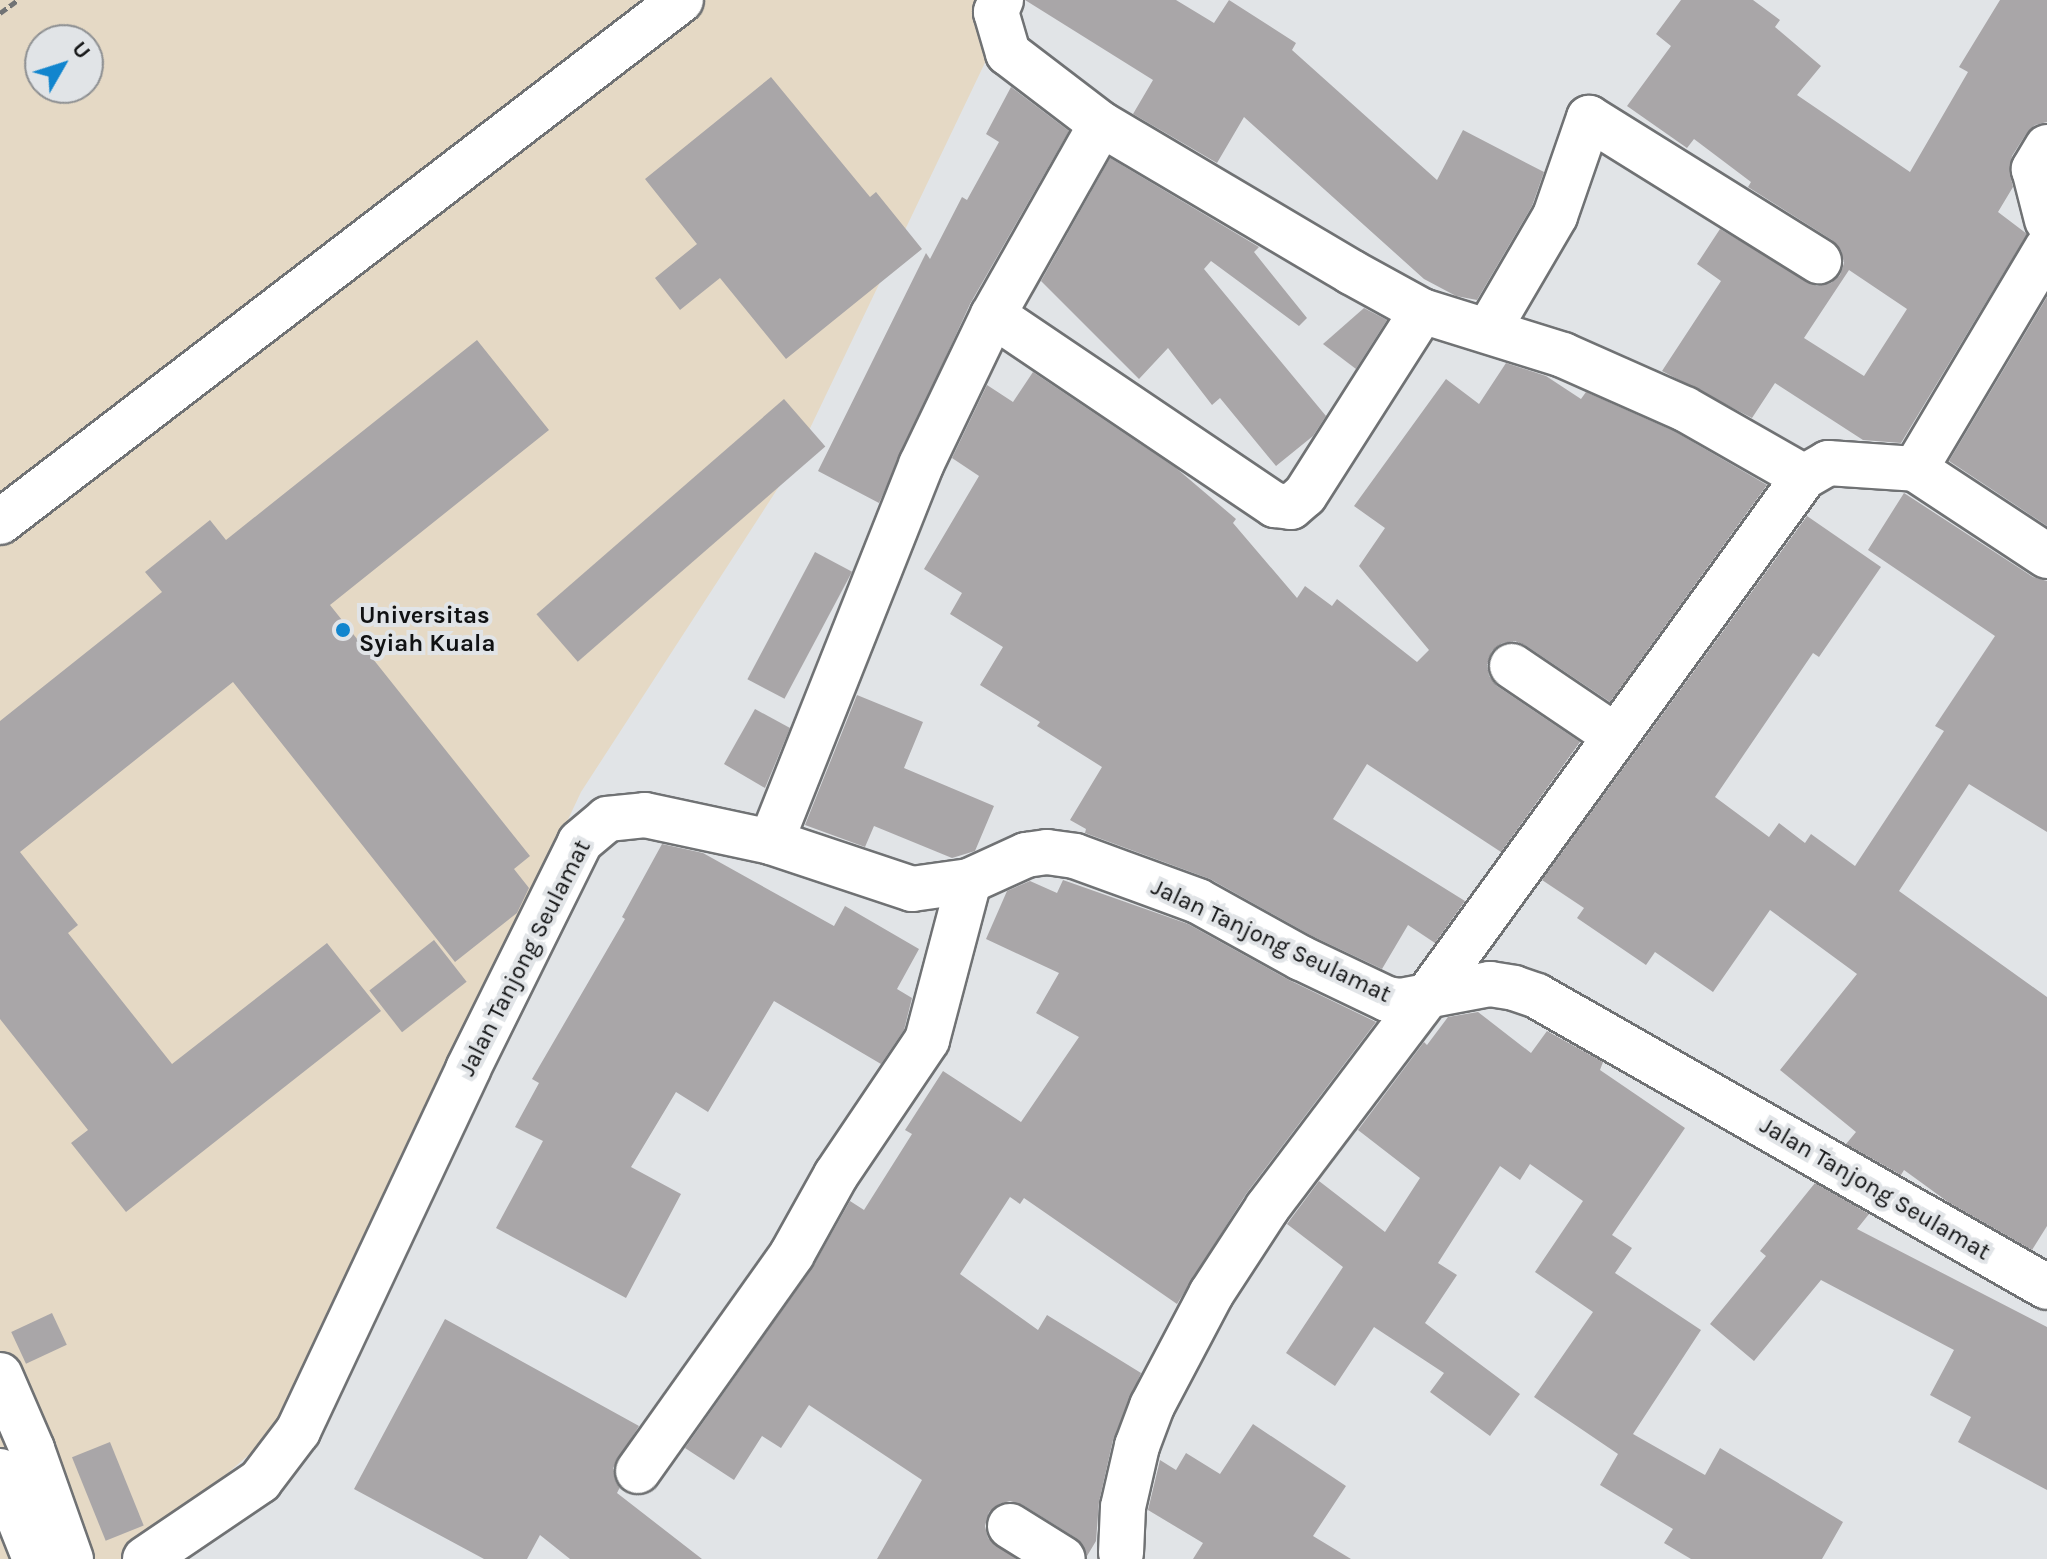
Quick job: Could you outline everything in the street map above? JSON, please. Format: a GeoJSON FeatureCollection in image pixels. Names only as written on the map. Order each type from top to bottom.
{"type":"FeatureCollection","features":[{"type":"Feature","properties":{"kind":"street"},"geometry":{"type":"LineString","coordinates":[[0,522],[681,0]]}},
{"type":"Feature","properties":{"kind":"street"},"geometry":{"type":"LineString","coordinates":[[1001,0],[996,12],[1008,53],[1101,124],[1422,311],[1489,329],[1563,355],[1685,409],[1804,477]]}},
{"type":"Feature","properties":{"kind":"street"},"geometry":{"type":"LineString","coordinates":[[1489,329],[1555,216],[1589,118],[1819,261]]}},
{"type":"Feature","properties":{"kind":"street"},"geometry":{"type":"LineString","coordinates":[[771,842],[921,465],[993,315],[1101,124]]}},
{"type":"Feature","properties":{"kind":"street"},"geometry":{"type":"LineString","coordinates":[[2047,147],[2034,169],[2047,220]]}},
{"type":"Feature","properties":{"kind":"street"},"geometry":{"type":"LineString","coordinates":[[1915,469],[2047,248]]}},
{"type":"Feature","properties":{"kind":"street"},"geometry":{"type":"LineString","coordinates":[[993,315],[1275,505],[1291,507],[1305,495],[1422,311]]}},
{"type":"Feature","properties":{"kind":"street"},"geometry":{"type":"LineString","coordinates":[[1125,1557],[1123,1507],[1137,1446],[1152,1406],[1211,1294],[1267,1208],[1428,995],[1804,477],[1828,463],[1915,469],[2047,556]]}},
{"type":"Feature","properties":{"kind":"street"},"geometry":{"type":"LineString","coordinates":[[1512,666],[1614,735]]}},
{"type":"Feature","properties":{"kind":"street","name":"Jalan Tanjong Seulamat"},"geometry":{"type":"LineString","coordinates":[[145,1559],[260,1481],[298,1431],[468,1069],[588,832],[607,819],[645,815],[771,842],[912,889],[969,881],[1026,855],[1047,852],[1075,856],[1198,901],[1301,958],[1387,999],[1400,1001],[1490,984],[1537,996],[2047,1287]]}},
{"type":"Feature","properties":{"kind":"street"},"geometry":{"type":"LineString","coordinates":[[638,1471],[792,1254],[836,1175],[927,1040],[969,881]]}},
{"type":"Feature","properties":{"kind":"street"},"geometry":{"type":"LineString","coordinates":[[0,1375],[32,1449],[71,1559]]}},
{"type":"Feature","properties":{"kind":"street"},"geometry":{"type":"LineString","coordinates":[[0,1471],[35,1559]]}},
{"type":"Feature","properties":{"kind":"street"},"geometry":{"type":"LineString","coordinates":[[1010,1526],[1063,1559]]}},
{"type":"Feature","properties":{"kind":"path"},"geometry":{"type":"LineString","coordinates":[[0,13],[18,0]]}},
{"type":"Feature","properties":{"kind":"shaded area","name":"Universitas Syiah Kuala"},"geometry":{"type":"Polygon","coordinates":[[[0,0],[1015,0],[791,468],[581,792],[283,1425],[151,1540],[135,1559],[0,1559],[0,0]]]}},
{"type":"Feature","properties":{"kind":"building"},"geometry":{"type":"Polygon","coordinates":[[[1025,0],[1176,0],[1214,23],[1229,0],[1296,43],[1292,50],[1437,180],[1463,130],[1544,172],[1532,206],[1477,300],[1456,296],[1424,279],[1244,117],[1217,163],[1133,114],[1153,80],[1025,0]]]}},
{"type":"Feature","properties":{"kind":"building"},"geometry":{"type":"Polygon","coordinates":[[[1681,0],[1753,0],[1780,20],[1775,27],[1821,66],[1797,95],[1910,172],[1968,72],[1959,67],[2000,0],[2047,0],[2047,122],[2035,125],[2012,156],[2010,174],[2013,187],[1998,212],[2027,234],[1901,443],[1863,440],[1775,383],[1752,418],[1662,371],[1721,281],[1697,264],[1720,229],[1817,286],[1831,283],[1840,275],[1844,263],[1841,250],[1832,240],[1748,187],[1751,182],[1694,139],[1687,148],[1627,106],[1671,46],[1656,34],[1681,0]],[[1849,270],[1804,338],[1864,376],[1907,309],[1849,270]]]}},
{"type":"Feature","properties":{"kind":"building"},"geometry":{"type":"Polygon","coordinates":[[[771,77],[870,197],[876,192],[922,249],[786,359],[720,278],[680,310],[655,278],[697,244],[645,179],[771,77]]]}},
{"type":"Feature","properties":{"kind":"building"},"geometry":{"type":"Polygon","coordinates":[[[1011,87],[1069,131],[970,304],[879,503],[818,471],[926,253],[930,259],[962,197],[967,200],[999,142],[986,134],[1011,87]]]}},
{"type":"Feature","properties":{"kind":"building"},"geometry":{"type":"Polygon","coordinates":[[[1110,158],[1259,247],[1254,252],[1307,318],[1299,326],[1211,261],[1204,269],[1326,416],[1313,436],[1276,466],[1220,398],[1212,405],[1168,348],[1139,379],[1041,281],[1110,158]]]}},
{"type":"Feature","properties":{"kind":"building"},"geometry":{"type":"Polygon","coordinates":[[[2047,297],[2047,526],[1949,461],[2047,297]]]}},
{"type":"Feature","properties":{"kind":"building"},"geometry":{"type":"Polygon","coordinates":[[[1364,308],[1387,320],[1356,369],[1323,344],[1364,308]]]}},
{"type":"Feature","properties":{"kind":"building"},"geometry":{"type":"Polygon","coordinates":[[[477,340],[549,430],[330,605],[530,856],[514,869],[529,888],[517,913],[455,962],[233,682],[20,852],[78,925],[68,933],[172,1064],[327,943],[381,1011],[126,1212],[71,1143],[88,1130],[0,1019],[0,721],[162,592],[145,572],[210,520],[226,540],[477,340]]]}},
{"type":"Feature","properties":{"kind":"building"},"geometry":{"type":"Polygon","coordinates":[[[1506,363],[1546,376],[1581,399],[1586,392],[1674,431],[1767,485],[1610,702],[1525,645],[1515,641],[1502,643],[1492,651],[1487,665],[1489,676],[1497,686],[1580,742],[1501,852],[1367,764],[1333,819],[1465,901],[1435,943],[1408,925],[1382,969],[1312,936],[1210,879],[1085,833],[1086,829],[1070,820],[1102,767],[1037,726],[1040,722],[980,685],[1003,647],[950,614],[962,593],[924,569],[979,476],[952,458],[987,385],[1013,402],[1033,372],[1176,468],[1236,519],[1233,523],[1297,598],[1305,586],[1332,606],[1337,599],[1417,662],[1429,650],[1359,566],[1385,528],[1354,506],[1446,379],[1479,404],[1506,363]]]}},
{"type":"Feature","properties":{"kind":"building"},"geometry":{"type":"Polygon","coordinates":[[[784,399],[825,447],[578,662],[536,614],[784,399]]]}},
{"type":"Feature","properties":{"kind":"building"},"geometry":{"type":"Polygon","coordinates":[[[1904,493],[2033,577],[2047,581],[2047,832],[1969,784],[1899,891],[2047,997],[2047,1226],[2032,1250],[1948,1202],[1904,1170],[1901,1175],[1846,1144],[1856,1132],[1780,1070],[1857,974],[1770,910],[1713,992],[1655,952],[1646,965],[1577,918],[1584,908],[1542,880],[1807,516],[1881,567],[1819,657],[1813,653],[1715,797],[1769,837],[1779,823],[1805,843],[1811,834],[1855,866],[1944,731],[1935,726],[1995,636],[1868,550],[1904,493]]]}},
{"type":"Feature","properties":{"kind":"building"},"geometry":{"type":"Polygon","coordinates":[[[815,552],[852,572],[784,699],[747,679],[815,552]]]}},
{"type":"Feature","properties":{"kind":"building"},"geometry":{"type":"Polygon","coordinates":[[[857,695],[923,722],[904,768],[994,806],[975,851],[952,858],[874,826],[865,847],[805,825],[857,695]]]}},
{"type":"Feature","properties":{"kind":"building"},"geometry":{"type":"Polygon","coordinates":[[[755,709],[790,728],[765,788],[724,764],[755,709]]]}},
{"type":"Feature","properties":{"kind":"building"},"geometry":{"type":"Polygon","coordinates":[[[662,844],[703,853],[834,926],[845,906],[919,949],[897,989],[912,998],[904,1030],[881,1064],[774,1001],[708,1112],[676,1092],[631,1167],[681,1194],[626,1298],[496,1228],[543,1141],[515,1127],[539,1083],[532,1079],[625,919],[622,917],[662,844]]]}},
{"type":"Feature","properties":{"kind":"building"},"geometry":{"type":"Polygon","coordinates":[[[1063,880],[1188,924],[1289,980],[1376,1022],[1246,1194],[1177,1304],[1024,1198],[1020,1204],[1010,1197],[960,1274],[1038,1330],[1047,1315],[1141,1373],[1113,1440],[1099,1502],[1096,1541],[1087,1556],[1076,1538],[1023,1505],[1010,1501],[999,1504],[989,1512],[985,1526],[988,1538],[1016,1559],[877,1559],[922,1480],[809,1405],[781,1448],[762,1436],[734,1480],[685,1448],[812,1268],[850,1201],[864,1210],[912,1134],[905,1130],[943,1071],[1021,1122],[1079,1037],[1036,1013],[1059,973],[986,939],[1007,891],[1030,881],[1057,893],[1063,880]]]}},
{"type":"Feature","properties":{"kind":"building"},"geometry":{"type":"Polygon","coordinates":[[[434,940],[467,982],[402,1032],[369,990],[434,940]]]}},
{"type":"Feature","properties":{"kind":"building"},"geometry":{"type":"Polygon","coordinates":[[[1478,1012],[1531,1053],[1547,1031],[1603,1062],[1600,1070],[1685,1128],[1612,1235],[1632,1248],[1615,1273],[1701,1330],[1633,1434],[1705,1475],[1720,1448],[1843,1522],[1822,1559],[1691,1559],[1664,1543],[1673,1529],[1600,1485],[1618,1454],[1534,1397],[1593,1312],[1535,1272],[1583,1201],[1530,1164],[1520,1180],[1500,1166],[1438,1263],[1457,1275],[1425,1323],[1520,1394],[1490,1436],[1430,1392],[1444,1373],[1374,1327],[1335,1386],[1286,1353],[1343,1267],[1287,1224],[1319,1181],[1385,1232],[1420,1178],[1358,1130],[1424,1042],[1427,1045],[1448,1017],[1478,1012]]]}},
{"type":"Feature","properties":{"kind":"building"},"geometry":{"type":"Polygon","coordinates":[[[1815,1183],[1869,1214],[1857,1229],[2047,1327],[2047,1490],[1958,1442],[1971,1417],[1930,1395],[1954,1350],[1821,1280],[1754,1361],[1710,1324],[1766,1256],[1760,1251],[1815,1183]]]}},
{"type":"Feature","properties":{"kind":"building"},"geometry":{"type":"Polygon","coordinates":[[[52,1313],[67,1345],[26,1364],[11,1332],[52,1313]]]}},
{"type":"Feature","properties":{"kind":"building"},"geometry":{"type":"Polygon","coordinates":[[[445,1319],[639,1426],[613,1468],[620,1487],[617,1493],[702,1559],[570,1559],[540,1535],[527,1559],[484,1559],[354,1489],[445,1319]]]}},
{"type":"Feature","properties":{"kind":"building"},"geometry":{"type":"Polygon","coordinates":[[[1253,1424],[1346,1486],[1313,1536],[1351,1559],[1193,1559],[1203,1543],[1148,1510],[1160,1460],[1176,1470],[1186,1453],[1220,1474],[1253,1424]]]}},
{"type":"Feature","properties":{"kind":"building"},"geometry":{"type":"Polygon","coordinates":[[[110,1442],[144,1525],[106,1541],[72,1457],[110,1442]]]}},
{"type":"Feature","properties":{"kind":"place","name":"Universitas Syiah Kuala"},"geometry":{"type":"Point","coordinates":[343,630]}}]}
